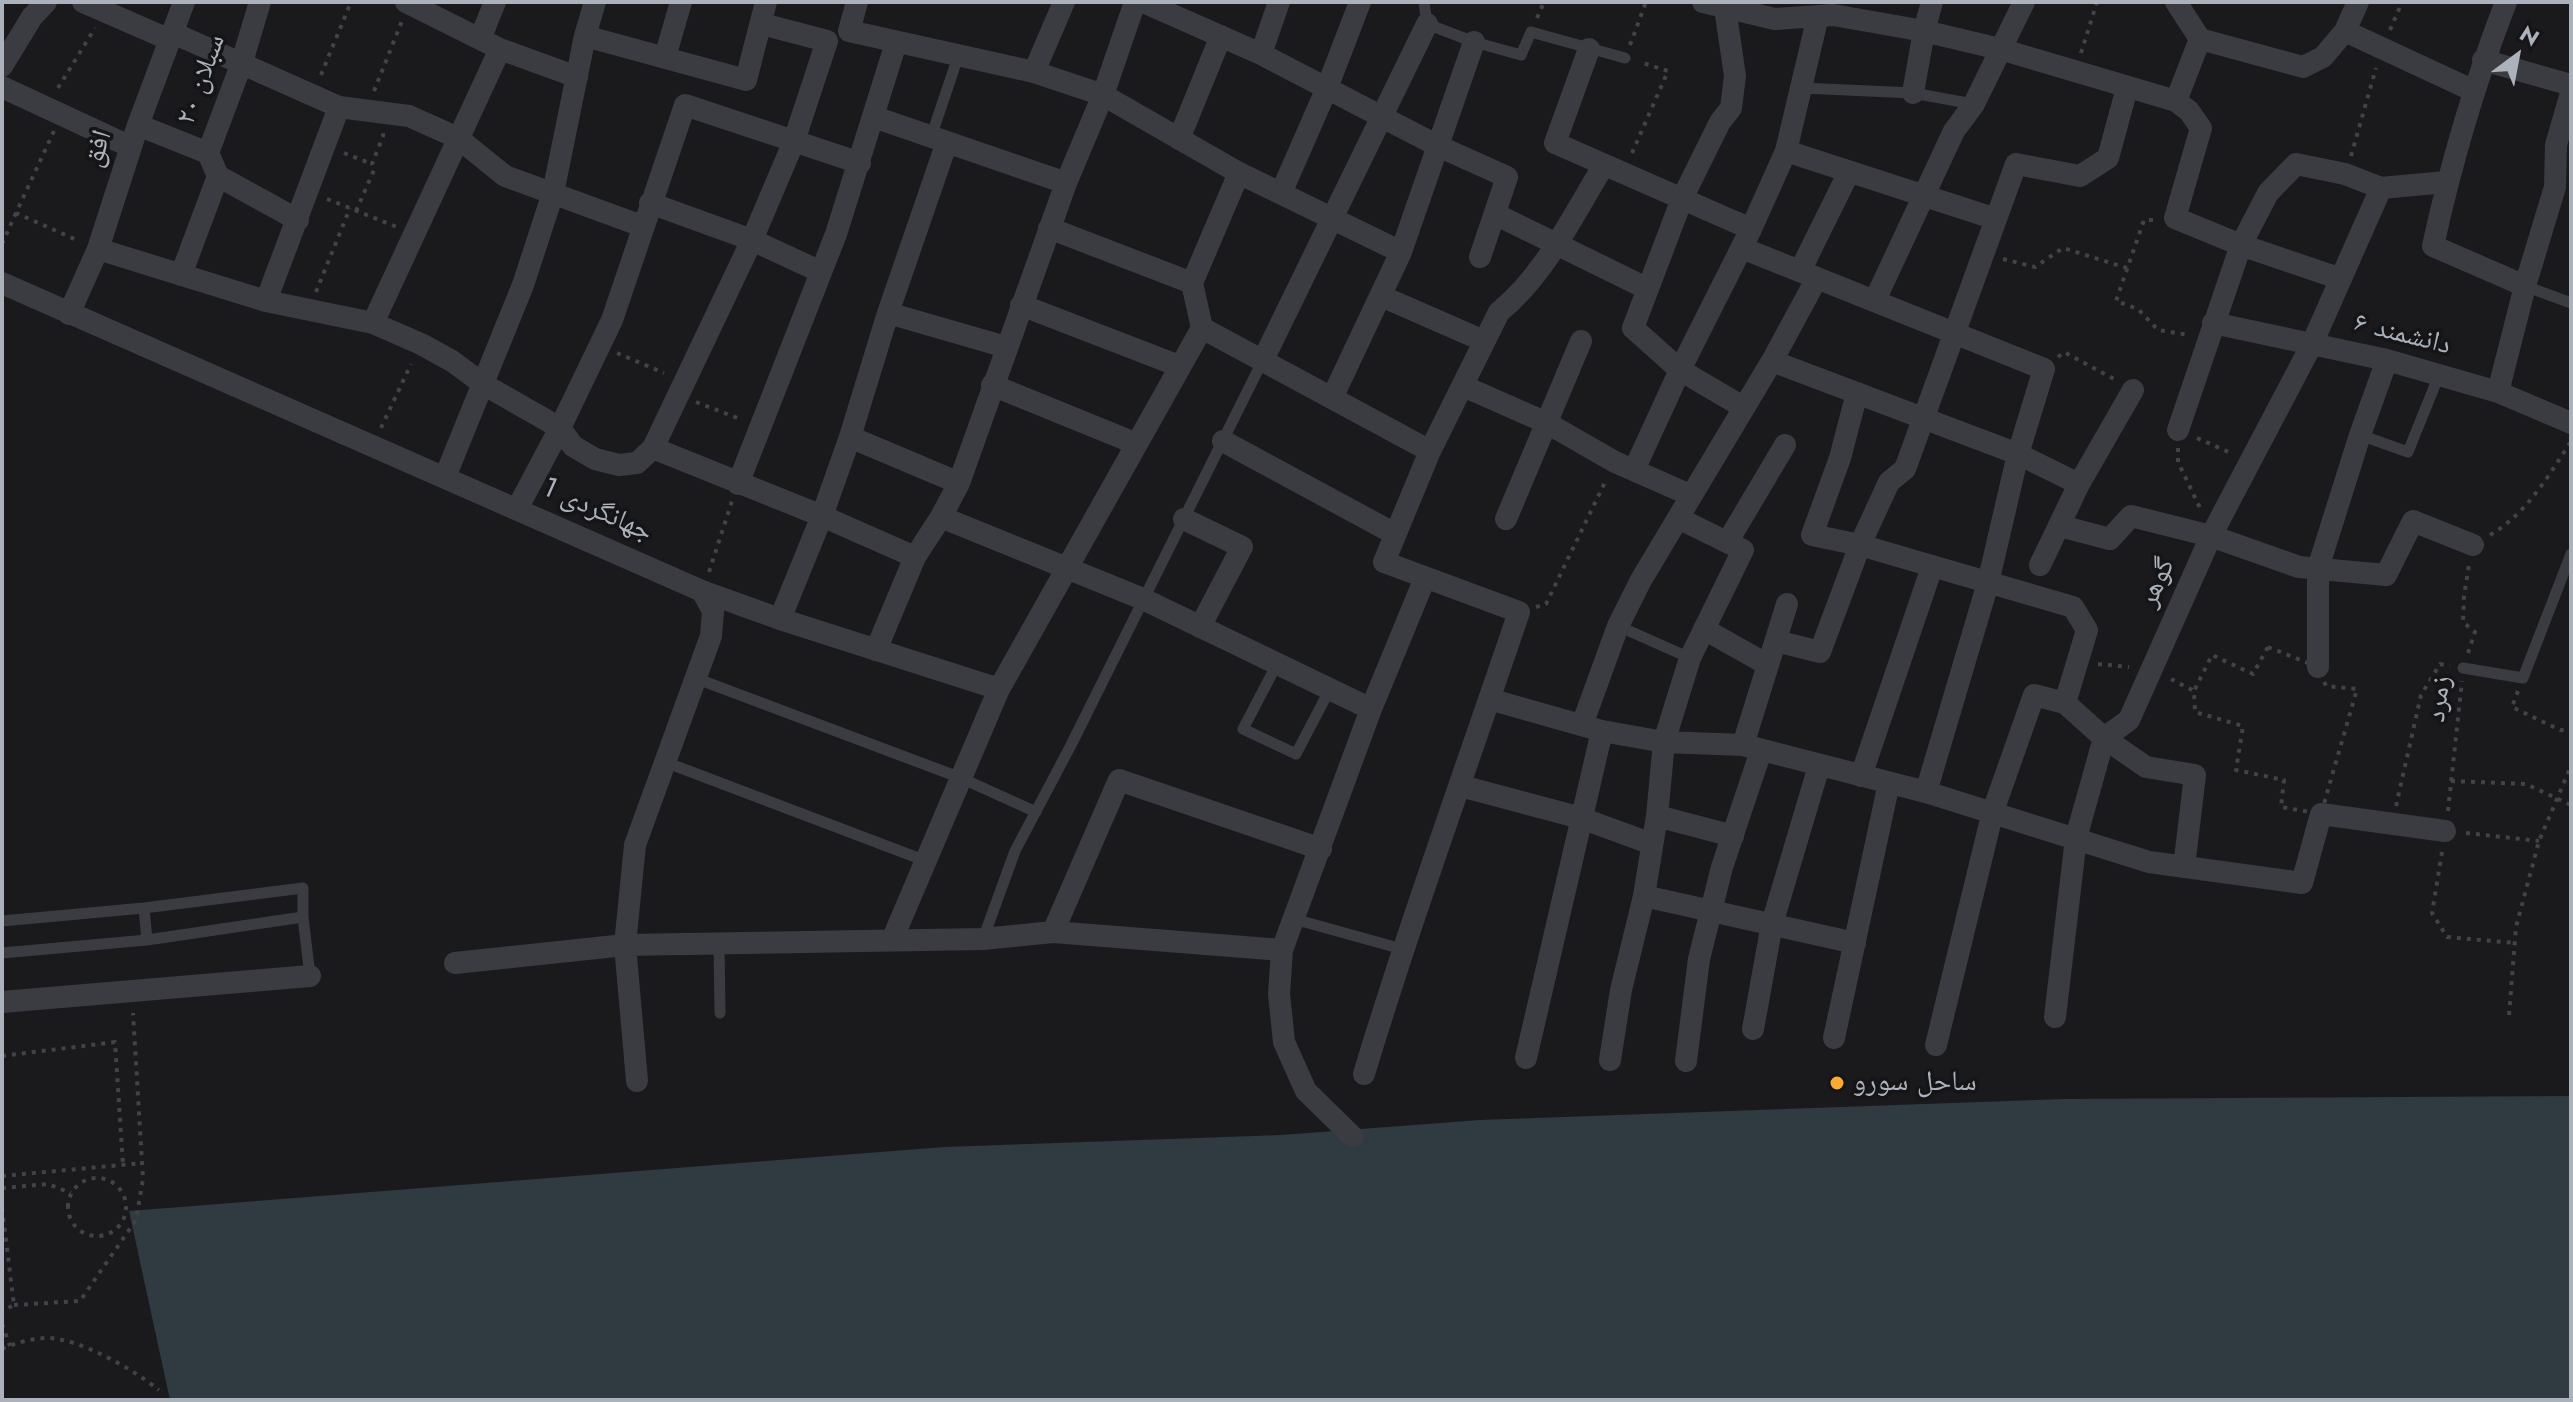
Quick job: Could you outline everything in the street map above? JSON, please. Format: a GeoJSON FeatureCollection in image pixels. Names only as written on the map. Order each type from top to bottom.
{"type":"FeatureCollection","features":[{"type":"Feature","properties":{"kind":"street"},"geometry":{"type":"LineString","coordinates":[[2,66],[32,17],[46,2]]}},
{"type":"Feature","properties":{"kind":"street"},"geometry":{"type":"LineString","coordinates":[[83,2],[339,107],[409,116],[458,138],[505,176],[642,226]]}},
{"type":"Feature","properties":{"kind":"street","name":"افق"},"geometry":{"type":"LineString","coordinates":[[69,314],[98,249],[138,125],[184,2]]}},
{"type":"Feature","properties":{"kind":"street","name":"سبلان ۲۰"},"geometry":{"type":"LineString","coordinates":[[218,176],[208,153],[241,65],[260,2]]}},
{"type":"Feature","properties":{"kind":"street"},"geometry":{"type":"LineString","coordinates":[[480,39],[495,2]]}},
{"type":"Feature","properties":{"kind":"street"},"geometry":{"type":"LineString","coordinates":[[445,477],[523,285],[553,193],[585,36],[595,2]]}},
{"type":"Feature","properties":{"kind":"street"},"geometry":{"type":"LineString","coordinates":[[665,57],[681,2]]}},
{"type":"Feature","properties":{"kind":"street"},"geometry":{"type":"LineString","coordinates":[[857,2],[849,31],[1034,72],[1103,95],[1239,173],[1401,252]]}},
{"type":"Feature","properties":{"kind":"street"},"geometry":{"type":"LineString","coordinates":[[1034,72],[1064,2]]}},
{"type":"Feature","properties":{"kind":"street"},"geometry":{"type":"LineString","coordinates":[[876,650],[915,557],[959,483],[1049,228],[1103,95],[1135,2]]}},
{"type":"Feature","properties":{"kind":"street"},"geometry":{"type":"LineString","coordinates":[[1143,2],[1261,54],[1438,146],[1507,177],[1480,257]]}},
{"type":"Feature","properties":{"kind":"street"},"geometry":{"type":"LineString","coordinates":[[1261,54],[1279,2]]}},
{"type":"Feature","properties":{"kind":"street"},"geometry":{"type":"LineString","coordinates":[[1281,193],[1360,2]]}},
{"type":"Feature","properties":{"kind":"street"},"geometry":{"type":"LineString","coordinates":[[1913,93],[1932,2]]}},
{"type":"Feature","properties":{"kind":"street"},"geometry":{"type":"LineString","coordinates":[[1875,300],[1954,131],[1974,104],[2024,2]]}},
{"type":"Feature","properties":{"kind":"street"},"geometry":{"type":"LineString","coordinates":[[2176,2],[2200,39],[2303,67],[2323,57],[2345,31],[2358,2]]}},
{"type":"Feature","properties":{"kind":"street"},"geometry":{"type":"LineString","coordinates":[[2506,2],[2483,60],[2446,182],[2433,246],[2525,286]]}},
{"type":"Feature","properties":{"kind":"street"},"geometry":{"type":"LineString","coordinates":[[408,3],[500,49],[577,77]]}},
{"type":"Feature","properties":{"kind":"street"},"geometry":{"type":"LineString","coordinates":[[1743,407],[1680,370],[1633,328],[1682,199],[1720,122],[1731,108],[1735,76],[1718,4],[1775,19],[1833,15],[1924,31],[2000,49],[2176,101],[2189,111],[2201,128],[2175,218],[2241,245],[2341,279]]}},
{"type":"Feature","properties":{"kind":"street"},"geometry":{"type":"LineString","coordinates":[[98,249],[266,301],[373,323],[452,361],[483,384],[560,428],[573,446],[595,459],[619,465],[637,463],[653,448],[752,240],[794,141],[827,41],[764,13],[746,80],[585,36]]}},
{"type":"Feature","properties":{"kind":"street"},"geometry":{"type":"LineString","coordinates":[[1263,360],[1382,117],[1426,13]]}},
{"type":"Feature","properties":{"kind":"street"},"geometry":{"type":"LineString","coordinates":[[1624,466],[1680,370],[1747,238],[1786,151],[1818,16]]}},
{"type":"Feature","properties":{"kind":"street"},"geometry":{"type":"LineString","coordinates":[[2345,31],[2474,91]]}},
{"type":"Feature","properties":{"kind":"street"},"geometry":{"type":"LineString","coordinates":[[1179,139],[1221,36]]}},
{"type":"Feature","properties":{"kind":"street"},"geometry":{"type":"LineString","coordinates":[[2176,101],[2200,39]]}},
{"type":"Feature","properties":{"kind":"street"},"geometry":{"type":"LineString","coordinates":[[1332,398],[1401,252],[1474,42]]}},
{"type":"Feature","properties":{"kind":"street"},"geometry":{"type":"LineString","coordinates":[[738,484],[821,272],[860,163],[896,43]]}},
{"type":"Feature","properties":{"kind":"street"},"geometry":{"type":"LineString","coordinates":[[373,323],[500,49]]}},
{"type":"Feature","properties":{"kind":"street"},"geometry":{"type":"LineString","coordinates":[[1589,49],[1555,143],[1682,199],[1808,274],[2044,369],[2018,454],[1988,583],[1926,792]]}},
{"type":"Feature","properties":{"kind":"street"},"geometry":{"type":"LineString","coordinates":[[2483,60],[2571,85]]}},
{"type":"Feature","properties":{"kind":"street"},"geometry":{"type":"LineString","coordinates":[[2,87],[131,147]]}},
{"type":"Feature","properties":{"kind":"street"},"geometry":{"type":"LineString","coordinates":[[1776,641],[1820,652],[1860,545],[1889,482],[1905,469],[2016,164],[2080,176],[2108,158],[2127,88]]}},
{"type":"Feature","properties":{"kind":"street"},"geometry":{"type":"LineString","coordinates":[[2498,392],[2555,187],[2556,145],[2571,93]]}},
{"type":"Feature","properties":{"kind":"street"},"geometry":{"type":"LineString","coordinates":[[517,509],[612,320],[685,105],[860,163]]}},
{"type":"Feature","properties":{"kind":"street"},"geometry":{"type":"LineString","coordinates":[[266,301],[339,107]]}},
{"type":"Feature","properties":{"kind":"street"},"geometry":{"type":"LineString","coordinates":[[874,117],[1066,183]]}},
{"type":"Feature","properties":{"kind":"street"},"geometry":{"type":"LineString","coordinates":[[138,125],[208,153]]}},
{"type":"Feature","properties":{"kind":"street"},"geometry":{"type":"LineString","coordinates":[[780,619],[850,437],[939,139]]}},
{"type":"Feature","properties":{"kind":"street"},"geometry":{"type":"LineString","coordinates":[[1786,151],[1996,219]]}},
{"type":"Feature","properties":{"kind":"street"},"geometry":{"type":"LineString","coordinates":[[2178,430],[2241,245],[2268,193],[2296,164],[2345,174],[2381,188],[2446,182]]}},
{"type":"Feature","properties":{"kind":"street"},"geometry":{"type":"LineString","coordinates":[[1364,1074],[1402,949],[1519,612],[1384,562],[1430,451],[1499,312],[1521,292],[1613,169]]}},
{"type":"Feature","properties":{"kind":"street"},"geometry":{"type":"LineString","coordinates":[[1526,1058],[1581,818],[1592,728],[1618,626],[1690,495],[1772,361],[1849,172]]}},
{"type":"Feature","properties":{"kind":"street"},"geometry":{"type":"LineString","coordinates":[[892,940],[999,689],[1202,328],[1192,283],[1239,173]]}},
{"type":"Feature","properties":{"kind":"street"},"geometry":{"type":"LineString","coordinates":[[181,275],[218,176],[298,220]]}},
{"type":"Feature","properties":{"kind":"street","name":"گوهر"},"geometry":{"type":"LineString","coordinates":[[2104,738],[2129,720],[2211,536],[2312,344],[2381,188]]}},
{"type":"Feature","properties":{"kind":"street"},"geometry":{"type":"LineString","coordinates":[[650,203],[752,240],[821,272]]}},
{"type":"Feature","properties":{"kind":"street"},"geometry":{"type":"LineString","coordinates":[[1495,214],[1648,289]]}},
{"type":"Feature","properties":{"kind":"street"},"geometry":{"type":"LineString","coordinates":[[1049,228],[1192,283]]}},
{"type":"Feature","properties":{"kind":"street","name":"جهانگردی 1"},"geometry":{"type":"LineString","coordinates":[[2,283],[702,591],[999,689]]}},
{"type":"Feature","properties":{"kind":"street"},"geometry":{"type":"LineString","coordinates":[[1381,296],[1484,341]]}},
{"type":"Feature","properties":{"kind":"street"},"geometry":{"type":"LineString","coordinates":[[1021,305],[1179,366]]}},
{"type":"Feature","properties":{"kind":"street"},"geometry":{"type":"LineString","coordinates":[[888,313],[1006,347]]}},
{"type":"Feature","properties":{"kind":"street"},"geometry":{"type":"LineString","coordinates":[[1202,328],[1430,451]]}},
{"type":"Feature","properties":{"kind":"street","name":"دانشمند ۶"},"geometry":{"type":"LineString","coordinates":[[2210,331],[2312,344],[2387,360],[2498,392],[2571,423]]}},
{"type":"Feature","properties":{"kind":"street"},"geometry":{"type":"LineString","coordinates":[[1506,519],[1581,341]]}},
{"type":"Feature","properties":{"kind":"street"},"geometry":{"type":"LineString","coordinates":[[2318,667],[2318,568],[2387,360]]}},
{"type":"Feature","properties":{"kind":"street"},"geometry":{"type":"LineString","coordinates":[[1772,361],[2018,454],[2079,484]]}},
{"type":"Feature","properties":{"kind":"street"},"geometry":{"type":"LineString","coordinates":[[992,385],[1137,444]]}},
{"type":"Feature","properties":{"kind":"street"},"geometry":{"type":"LineString","coordinates":[[1463,386],[1547,423],[1624,466],[1690,495]]}},
{"type":"Feature","properties":{"kind":"street"},"geometry":{"type":"LineString","coordinates":[[2040,565],[2079,484],[2133,390]]}},
{"type":"Feature","properties":{"kind":"street"},"geometry":{"type":"LineString","coordinates":[[1857,393],[1840,458],[1812,535],[1860,545],[2073,607],[2087,630],[2065,703]]}},
{"type":"Feature","properties":{"kind":"street"},"geometry":{"type":"LineString","coordinates":[[850,437],[959,483]]}},
{"type":"Feature","properties":{"kind":"street"},"geometry":{"type":"LineString","coordinates":[[1223,441],[1395,534]]}},
{"type":"Feature","properties":{"kind":"street"},"geometry":{"type":"LineString","coordinates":[[1728,541],[1785,445]]}},
{"type":"Feature","properties":{"kind":"street"},"geometry":{"type":"LineString","coordinates":[[653,448],[915,557]]}},
{"type":"Feature","properties":{"kind":"street"},"geometry":{"type":"LineString","coordinates":[[2060,526],[2110,539],[2131,516],[2211,536],[2299,567],[2386,575],[2413,521],[2473,545]]}},
{"type":"Feature","properties":{"kind":"street"},"geometry":{"type":"LineString","coordinates":[[941,517],[1143,599],[1371,709]]}},
{"type":"Feature","properties":{"kind":"street"},"geometry":{"type":"LineString","coordinates":[[1610,1060],[1621,990],[1644,896],[1657,816],[1664,742],[1690,658],[1743,550],[1678,518]]}},
{"type":"Feature","properties":{"kind":"street"},"geometry":{"type":"LineString","coordinates":[[1184,519],[1242,547],[1200,627]]}},
{"type":"Feature","properties":{"kind":"street"},"geometry":{"type":"LineString","coordinates":[[1861,776],[1932,567]]}},
{"type":"Feature","properties":{"kind":"street"},"geometry":{"type":"LineString","coordinates":[[1353,1137],[1306,1091],[1284,1042],[1279,994],[1282,950],[1371,709],[1425,578]]}},
{"type":"Feature","properties":{"kind":"street"},"geometry":{"type":"LineString","coordinates":[[637,1081],[625,945],[635,845],[711,636],[713,611],[702,591]]}},
{"type":"Feature","properties":{"kind":"street"},"geometry":{"type":"LineString","coordinates":[[1686,1061],[1699,959],[1733,836],[1768,665],[1787,604]]}},
{"type":"Feature","properties":{"kind":"street"},"geometry":{"type":"LineString","coordinates":[[1704,629],[1768,665]]}},
{"type":"Feature","properties":{"kind":"street"},"geometry":{"type":"LineString","coordinates":[[1936,1045],[1993,811],[2034,695],[2065,703],[2104,738],[2146,767],[2195,775],[2184,867]]}},
{"type":"Feature","properties":{"kind":"street"},"geometry":{"type":"LineString","coordinates":[[1489,699],[1592,728],[1664,742],[1752,748],[1993,811],[2149,862],[2184,867],[2302,883],[2321,814],[2445,831]]}},
{"type":"Feature","properties":{"kind":"street"},"geometry":{"type":"LineString","coordinates":[[2055,1017],[2076,838],[2104,738]]}},
{"type":"Feature","properties":{"kind":"street"},"geometry":{"type":"LineString","coordinates":[[1753,1029],[1772,924],[1819,766]]}},
{"type":"Feature","properties":{"kind":"street"},"geometry":{"type":"LineString","coordinates":[[1053,932],[1119,780],[1321,849]]}},
{"type":"Feature","properties":{"kind":"street"},"geometry":{"type":"LineString","coordinates":[[1834,1038],[1889,783]]}},
{"type":"Feature","properties":{"kind":"street"},"geometry":{"type":"LineString","coordinates":[[1461,786],[1581,818],[1652,844]]}},
{"type":"Feature","properties":{"kind":"street"},"geometry":{"type":"LineString","coordinates":[[1657,816],[1733,836]]}},
{"type":"Feature","properties":{"kind":"street"},"geometry":{"type":"LineString","coordinates":[[1644,896],[1855,943]]}},
{"type":"Feature","properties":{"kind":"street"},"geometry":{"type":"LineString","coordinates":[[455,963],[625,945],[983,939],[1053,932],[1282,950]]}},
{"type":"Feature","properties":{"kind":"street"},"geometry":{"type":"LineString","coordinates":[[2,1002],[310,976]]}},
{"type":"Feature","properties":{"kind":"lane"},"geometry":{"type":"LineString","coordinates":[[1426,13],[1474,42],[1521,55],[1531,32],[1625,58]]}},
{"type":"Feature","properties":{"kind":"lane"},"geometry":{"type":"LineString","coordinates":[[939,139],[958,57]]}},
{"type":"Feature","properties":{"kind":"lane"},"geometry":{"type":"LineString","coordinates":[[1802,88],[1913,93],[1974,104]]}},
{"type":"Feature","properties":{"kind":"lane"},"geometry":{"type":"LineString","coordinates":[[2525,286],[2571,303]]}},
{"type":"Feature","properties":{"kind":"lane"},"geometry":{"type":"LineString","coordinates":[[983,939],[1015,851],[1263,360]]}},
{"type":"Feature","properties":{"kind":"lane"},"geometry":{"type":"LineString","coordinates":[[2360,435],[2408,452],[2439,375]]}},
{"type":"Feature","properties":{"kind":"lane"},"geometry":{"type":"LineString","coordinates":[[2463,668],[2523,678],[2571,554]]}},
{"type":"Feature","properties":{"kind":"lane"},"geometry":{"type":"LineString","coordinates":[[1618,626],[1690,658]]}},
{"type":"Feature","properties":{"kind":"lane"},"geometry":{"type":"LineString","coordinates":[[1277,664],[1243,729],[1296,754],[1330,689]]}},
{"type":"Feature","properties":{"kind":"lane"},"geometry":{"type":"LineString","coordinates":[[695,678],[961,778],[1036,812]]}},
{"type":"Feature","properties":{"kind":"lane"},"geometry":{"type":"LineString","coordinates":[[665,762],[926,861]]}},
{"type":"Feature","properties":{"kind":"lane"},"geometry":{"type":"LineString","coordinates":[[2,921],[144,908],[303,888],[310,976]]}},
{"type":"Feature","properties":{"kind":"lane"},"geometry":{"type":"LineString","coordinates":[[144,908],[147,940]]}},
{"type":"Feature","properties":{"kind":"lane"},"geometry":{"type":"LineString","coordinates":[[2,953],[147,940],[303,917]]}},
{"type":"Feature","properties":{"kind":"lane"},"geometry":{"type":"LineString","coordinates":[[1294,919],[1402,949]]}},
{"type":"Feature","properties":{"kind":"lane"},"geometry":{"type":"LineString","coordinates":[[719,944],[720,1013]]}},
{"type":"Feature","properties":{"kind":"path"},"geometry":{"type":"LineString","coordinates":[[313,96],[351,2]]}},
{"type":"Feature","properties":{"kind":"path"},"geometry":{"type":"LineString","coordinates":[[1613,169],[1668,71],[1625,58],[1646,2]]}},
{"type":"Feature","properties":{"kind":"path"},"geometry":{"type":"LineString","coordinates":[[2074,73],[2097,2]]}},
{"type":"Feature","properties":{"kind":"path"},"geometry":{"type":"LineString","coordinates":[[2345,174],[2381,50],[2402,2]]}},
{"type":"Feature","properties":{"kind":"path"},"geometry":{"type":"LineString","coordinates":[[356,211],[374,170],[372,164],[383,136],[372,112],[408,3]]}},
{"type":"Feature","properties":{"kind":"path"},"geometry":{"type":"LineString","coordinates":[[2,244],[54,111],[105,11]]}},
{"type":"Feature","properties":{"kind":"path"},"geometry":{"type":"LineString","coordinates":[[325,145],[372,164]]}},
{"type":"Feature","properties":{"kind":"path"},"geometry":{"type":"LineString","coordinates":[[309,192],[414,234]]}},
{"type":"Feature","properties":{"kind":"path"},"geometry":{"type":"LineString","coordinates":[[316,292],[350,208]]}},
{"type":"Feature","properties":{"kind":"path"},"geometry":{"type":"LineString","coordinates":[[16,213],[98,249]]}},
{"type":"Feature","properties":{"kind":"path"},"geometry":{"type":"LineString","coordinates":[[2175,218],[2144,220],[2116,301],[2138,309],[2158,330],[2210,331]]}},
{"type":"Feature","properties":{"kind":"path"},"geometry":{"type":"LineString","coordinates":[[1983,254],[2035,267],[2063,248],[2127,268]]}},
{"type":"Feature","properties":{"kind":"path"},"geometry":{"type":"LineString","coordinates":[[373,445],[421,344]]}},
{"type":"Feature","properties":{"kind":"path"},"geometry":{"type":"LineString","coordinates":[[600,345],[762,427]]}},
{"type":"Feature","properties":{"kind":"path"},"geometry":{"type":"LineString","coordinates":[[2211,536],[2195,493],[2178,462],[2178,430],[2251,461]]}},
{"type":"Feature","properties":{"kind":"path"},"geometry":{"type":"LineString","coordinates":[[2473,545],[2502,527],[2537,495],[2571,441]]}},
{"type":"Feature","properties":{"kind":"path"},"geometry":{"type":"LineString","coordinates":[[1519,612],[1546,604],[1624,466]]}},
{"type":"Feature","properties":{"kind":"path"},"geometry":{"type":"LineString","coordinates":[[702,591],[738,484]]}},
{"type":"Feature","properties":{"kind":"path","name":"زمرد"},"geometry":{"type":"LineString","coordinates":[[2473,545],[2463,622],[2475,632],[2463,668],[2445,831],[2432,913],[2447,937],[2515,943]]}},
{"type":"Feature","properties":{"kind":"path"},"geometry":{"type":"LineString","coordinates":[[2268,647],[2318,667],[2326,686],[2357,689],[2321,814],[2281,807],[2284,780],[2236,770],[2243,726],[2195,712],[2194,691],[2212,655],[2253,674],[2268,647]]}},
{"type":"Feature","properties":{"kind":"path"},"geometry":{"type":"LineString","coordinates":[[2392,824],[2421,695],[2440,664],[2463,668]]}},
{"type":"Feature","properties":{"kind":"path"},"geometry":{"type":"LineString","coordinates":[[2523,678],[2512,707],[2560,730],[2571,731]]}},
{"type":"Feature","properties":{"kind":"path"},"geometry":{"type":"LineString","coordinates":[[2509,1015],[2516,927],[2539,841],[2571,766]]}},
{"type":"Feature","properties":{"kind":"path"},"geometry":{"type":"LineString","coordinates":[[2451,781],[2526,784],[2571,805]]}},
{"type":"Feature","properties":{"kind":"path"},"geometry":{"type":"LineString","coordinates":[[2445,831],[2539,841]]}},
{"type":"Feature","properties":{"kind":"path"},"geometry":{"type":"LineString","coordinates":[[2,1311],[14,1305],[80,1301],[136,1220],[143,1163],[131,991]]}},
{"type":"Feature","properties":{"kind":"path"},"geometry":{"type":"LineString","coordinates":[[2,1056],[115,1042],[123,1165]]}},
{"type":"Feature","properties":{"kind":"path"},"geometry":{"type":"LineString","coordinates":[[2,1176],[143,1163]]}},
{"type":"Feature","properties":{"kind":"path"},"geometry":{"type":"LineString","coordinates":[[94,1178],[112,1182],[119,1188],[127,1204],[123,1222],[110,1235],[91,1237],[83,1233],[76,1228],[68,1211],[71,1193],[85,1180],[94,1178]]}},
{"type":"Feature","properties":{"kind":"path"},"geometry":{"type":"LineString","coordinates":[[2,1188],[48,1184],[71,1193]]}},
{"type":"Feature","properties":{"kind":"path"},"geometry":{"type":"LineString","coordinates":[[2,1208],[14,1305]]}},
{"type":"Feature","properties":{"kind":"path"},"geometry":{"type":"LineString","coordinates":[[2,1324],[10,1346]]}},
{"type":"Feature","properties":{"kind":"path"},"geometry":{"type":"LineString","coordinates":[[2,1349],[46,1338],[68,1341],[134,1370],[159,1390]]}},
{"type":"Feature","properties":{"kind":"shaded area"},"geometry":{"type":"Polygon","coordinates":[[[2571,1096],[2571,1400],[170,1400],[129,1211],[944,1147],[1281,1135],[1480,1120],[2063,1099],[2571,1096]]]}},
{"type":"Feature","properties":{"kind":"place","name":"ساحل سورو"},"geometry":{"type":"Point","coordinates":[1837,1083]}}]}
